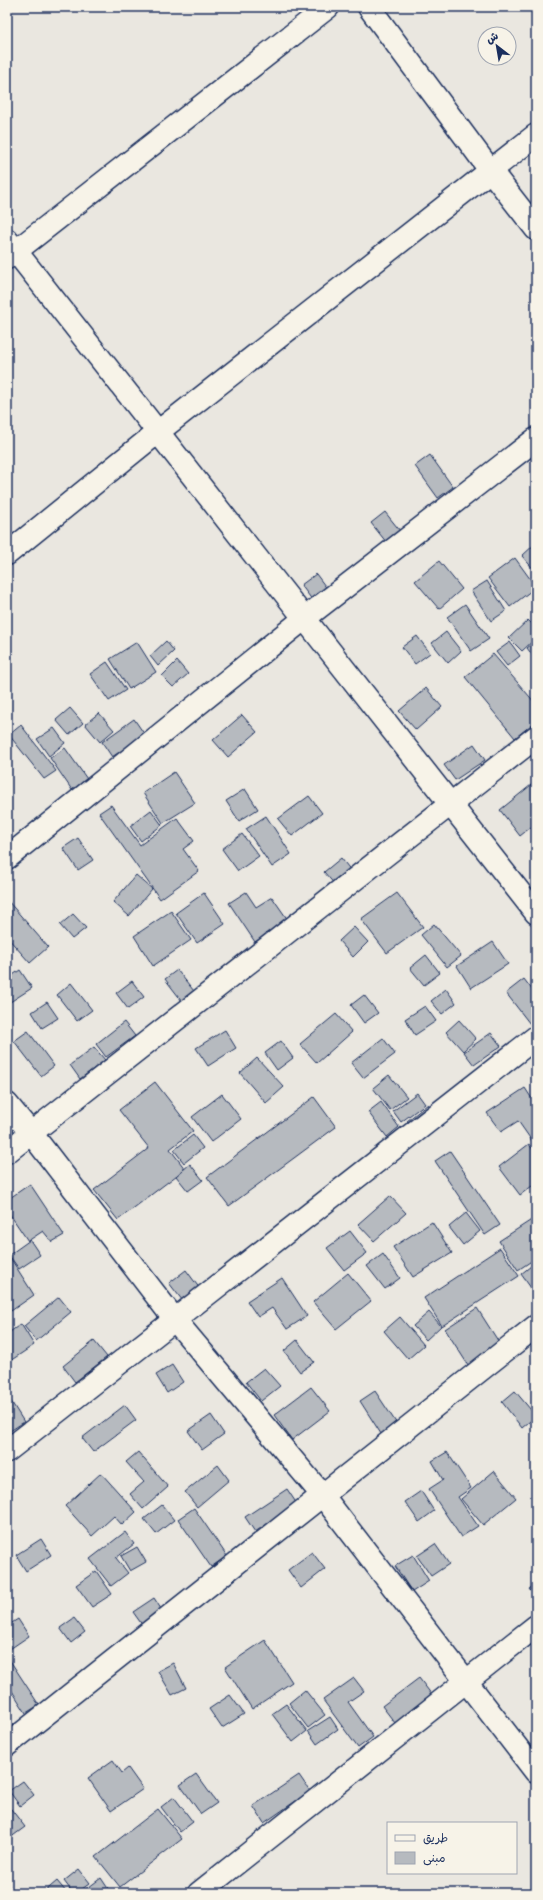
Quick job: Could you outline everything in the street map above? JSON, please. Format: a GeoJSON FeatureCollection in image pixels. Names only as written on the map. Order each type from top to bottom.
{"type":"FeatureCollection","features":[{"type":"Feature","properties":{"kind":"street"},"geometry":{"type":"LineString","coordinates":[[328,7],[10,250],[159,431],[536,913]]}},
{"type":"Feature","properties":{"kind":"street"},"geometry":{"type":"LineString","coordinates":[[369,7],[490,170],[536,229]]}},
{"type":"Feature","properties":{"kind":"street"},"geometry":{"type":"LineString","coordinates":[[7,554],[159,431],[536,135]]}},
{"type":"Feature","properties":{"kind":"street"},"geometry":{"type":"LineString","coordinates":[[7,858],[305,618],[536,439]]}},
{"type":"Feature","properties":{"kind":"street"},"geometry":{"type":"LineString","coordinates":[[7,1152],[536,737]]}},
{"type":"Feature","properties":{"kind":"street"},"geometry":{"type":"LineString","coordinates":[[7,1451],[536,1037]]}},
{"type":"Feature","properties":{"kind":"street"},"geometry":{"type":"LineString","coordinates":[[7,1104],[32,1133],[175,1320],[322,1496],[465,1683],[536,1772]]}},
{"type":"Feature","properties":{"kind":"street"},"geometry":{"type":"LineString","coordinates":[[7,1745],[536,1326]]}},
{"type":"Feature","properties":{"kind":"street"},"geometry":{"type":"LineString","coordinates":[[199,1893],[536,1626]]}},
{"type":"Feature","properties":{"kind":"building"},"geometry":{"type":"Polygon","coordinates":[[[430,455],[453,487],[438,498],[415,466],[430,455]]]}},
{"type":"Feature","properties":{"kind":"building"},"geometry":{"type":"Polygon","coordinates":[[[385,512],[401,532],[387,543],[371,523],[385,512]]]}},
{"type":"Feature","properties":{"kind":"building"},"geometry":{"type":"Polygon","coordinates":[[[536,543],[536,572],[522,556],[536,543]]]}},
{"type":"Feature","properties":{"kind":"building"},"geometry":{"type":"Polygon","coordinates":[[[515,558],[536,587],[510,607],[488,578],[515,558]]]}},
{"type":"Feature","properties":{"kind":"building"},"geometry":{"type":"Polygon","coordinates":[[[439,561],[462,589],[439,609],[415,581],[439,561]]]}},
{"type":"Feature","properties":{"kind":"building"},"geometry":{"type":"Polygon","coordinates":[[[316,574],[328,590],[313,601],[301,585],[316,574]]]}},
{"type":"Feature","properties":{"kind":"building"},"geometry":{"type":"Polygon","coordinates":[[[487,581],[506,611],[491,621],[471,591],[487,581]]]}},
{"type":"Feature","properties":{"kind":"building"},"geometry":{"type":"Polygon","coordinates":[[[465,604],[489,639],[471,651],[447,617],[465,604]]]}},
{"type":"Feature","properties":{"kind":"building"},"geometry":{"type":"Polygon","coordinates":[[[528,620],[536,628],[536,638],[522,651],[509,638],[528,620]]]}},
{"type":"Feature","properties":{"kind":"building"},"geometry":{"type":"Polygon","coordinates":[[[446,632],[461,651],[448,663],[432,643],[446,632]]]}},
{"type":"Feature","properties":{"kind":"building"},"geometry":{"type":"Polygon","coordinates":[[[417,636],[430,653],[415,664],[402,647],[417,636]]]}},
{"type":"Feature","properties":{"kind":"building"},"geometry":{"type":"Polygon","coordinates":[[[166,641],[174,651],[158,666],[150,656],[166,641]]]}},
{"type":"Feature","properties":{"kind":"building"},"geometry":{"type":"Polygon","coordinates":[[[536,641],[536,660],[527,648],[536,641]]]}},
{"type":"Feature","properties":{"kind":"building"},"geometry":{"type":"Polygon","coordinates":[[[137,642],[156,672],[129,689],[110,659],[137,642]]]}},
{"type":"Feature","properties":{"kind":"building"},"geometry":{"type":"Polygon","coordinates":[[[510,642],[520,656],[507,666],[496,652],[510,642]]]}},
{"type":"Feature","properties":{"kind":"building"},"geometry":{"type":"Polygon","coordinates":[[[493,654],[536,704],[536,721],[515,738],[465,677],[493,654]]]}},
{"type":"Feature","properties":{"kind":"building"},"geometry":{"type":"Polygon","coordinates":[[[177,661],[188,674],[173,687],[162,676],[177,661]]]}},
{"type":"Feature","properties":{"kind":"building"},"geometry":{"type":"Polygon","coordinates":[[[107,662],[126,690],[109,701],[90,674],[107,662]]]}},
{"type":"Feature","properties":{"kind":"building"},"geometry":{"type":"Polygon","coordinates":[[[426,688],[442,707],[416,730],[399,711],[426,688]]]}},
{"type":"Feature","properties":{"kind":"building"},"geometry":{"type":"Polygon","coordinates":[[[70,708],[83,723],[69,735],[56,720],[70,708]]]}},
{"type":"Feature","properties":{"kind":"building"},"geometry":{"type":"Polygon","coordinates":[[[99,713],[114,730],[100,742],[85,724],[99,713]]]}},
{"type":"Feature","properties":{"kind":"building"},"geometry":{"type":"Polygon","coordinates":[[[242,715],[257,732],[228,757],[213,740],[242,715]]]}},
{"type":"Feature","properties":{"kind":"building"},"geometry":{"type":"Polygon","coordinates":[[[134,719],[145,735],[112,757],[102,742],[134,719]]]}},
{"type":"Feature","properties":{"kind":"building"},"geometry":{"type":"Polygon","coordinates":[[[21,725],[56,771],[44,779],[9,735],[21,725]]]}},
{"type":"Feature","properties":{"kind":"building"},"geometry":{"type":"Polygon","coordinates":[[[54,728],[65,743],[49,756],[37,739],[54,728]]]}},
{"type":"Feature","properties":{"kind":"building"},"geometry":{"type":"Polygon","coordinates":[[[474,744],[485,760],[455,780],[444,765],[474,744]]]}},
{"type":"Feature","properties":{"kind":"building"},"geometry":{"type":"Polygon","coordinates":[[[65,748],[87,779],[72,790],[50,758],[65,748]]]}},
{"type":"Feature","properties":{"kind":"building"},"geometry":{"type":"Polygon","coordinates":[[[174,772],[195,803],[163,823],[143,793],[174,772]]]}},
{"type":"Feature","properties":{"kind":"building"},"geometry":{"type":"Polygon","coordinates":[[[536,781],[536,823],[520,836],[500,810],[536,781]]]}},
{"type":"Feature","properties":{"kind":"building"},"geometry":{"type":"Polygon","coordinates":[[[245,789],[258,809],[239,821],[226,801],[245,789]]]}},
{"type":"Feature","properties":{"kind":"building"},"geometry":{"type":"Polygon","coordinates":[[[309,796],[322,813],[292,836],[278,819],[309,796]]]}},
{"type":"Feature","properties":{"kind":"building"},"geometry":{"type":"Polygon","coordinates":[[[111,805],[140,845],[177,818],[194,841],[183,849],[199,871],[160,899],[99,813],[111,805]]]}},
{"type":"Feature","properties":{"kind":"building"},"geometry":{"type":"Polygon","coordinates":[[[151,810],[162,825],[141,841],[130,826],[151,810]]]}},
{"type":"Feature","properties":{"kind":"building"},"geometry":{"type":"Polygon","coordinates":[[[266,816],[291,854],[272,867],[246,829],[266,816]]]}},
{"type":"Feature","properties":{"kind":"building"},"geometry":{"type":"Polygon","coordinates":[[[242,834],[259,856],[238,871],[222,849],[242,834]]]}},
{"type":"Feature","properties":{"kind":"building"},"geometry":{"type":"Polygon","coordinates":[[[78,838],[93,860],[78,870],[63,848],[78,838]]]}},
{"type":"Feature","properties":{"kind":"building"},"geometry":{"type":"Polygon","coordinates":[[[341,858],[352,872],[336,886],[324,872],[341,858]]]}},
{"type":"Feature","properties":{"kind":"building"},"geometry":{"type":"Polygon","coordinates":[[[136,875],[152,889],[129,916],[113,902],[136,875]]]}},
{"type":"Feature","properties":{"kind":"building"},"geometry":{"type":"Polygon","coordinates":[[[246,892],[256,907],[272,897],[288,920],[255,942],[229,903],[246,892]]]}},
{"type":"Feature","properties":{"kind":"building"},"geometry":{"type":"Polygon","coordinates":[[[204,893],[225,924],[197,943],[176,913],[204,893]]]}},
{"type":"Feature","properties":{"kind":"building"},"geometry":{"type":"Polygon","coordinates":[[[397,893],[423,927],[387,953],[361,919],[397,893]]]}},
{"type":"Feature","properties":{"kind":"building"},"geometry":{"type":"Polygon","coordinates":[[[7,900],[48,947],[30,963],[7,937],[7,900]]]}},
{"type":"Feature","properties":{"kind":"building"},"geometry":{"type":"Polygon","coordinates":[[[171,911],[191,940],[153,966],[134,936],[171,911]]]}},
{"type":"Feature","properties":{"kind":"building"},"geometry":{"type":"Polygon","coordinates":[[[73,914],[86,928],[72,939],[60,925],[73,914]]]}},
{"type":"Feature","properties":{"kind":"building"},"geometry":{"type":"Polygon","coordinates":[[[434,924],[461,956],[447,967],[421,935],[434,924]]]}},
{"type":"Feature","properties":{"kind":"building"},"geometry":{"type":"Polygon","coordinates":[[[354,927],[368,942],[353,957],[339,941],[354,927]]]}},
{"type":"Feature","properties":{"kind":"building"},"geometry":{"type":"Polygon","coordinates":[[[493,942],[508,964],[471,988],[457,966],[493,942]]]}},
{"type":"Feature","properties":{"kind":"building"},"geometry":{"type":"Polygon","coordinates":[[[426,955],[440,973],[424,985],[410,968],[426,955]]]}},
{"type":"Feature","properties":{"kind":"building"},"geometry":{"type":"Polygon","coordinates":[[[20,970],[32,988],[7,1004],[7,979],[20,970]]]}},
{"type":"Feature","properties":{"kind":"building"},"geometry":{"type":"Polygon","coordinates":[[[177,970],[194,991],[182,1001],[165,979],[177,970]]]}},
{"type":"Feature","properties":{"kind":"building"},"geometry":{"type":"Polygon","coordinates":[[[524,979],[536,995],[536,1019],[530,1024],[506,993],[524,979]]]}},
{"type":"Feature","properties":{"kind":"building"},"geometry":{"type":"Polygon","coordinates":[[[132,981],[144,997],[128,1009],[116,993],[132,981]]]}},
{"type":"Feature","properties":{"kind":"building"},"geometry":{"type":"Polygon","coordinates":[[[71,983],[92,1010],[77,1021],[57,995],[71,983]]]}},
{"type":"Feature","properties":{"kind":"building"},"geometry":{"type":"Polygon","coordinates":[[[446,989],[456,1003],[442,1014],[431,1001],[446,989]]]}},
{"type":"Feature","properties":{"kind":"building"},"geometry":{"type":"Polygon","coordinates":[[[364,995],[378,1013],[364,1023],[351,1005],[364,995]]]}},
{"type":"Feature","properties":{"kind":"building"},"geometry":{"type":"Polygon","coordinates":[[[47,1002],[58,1018],[42,1028],[32,1012],[47,1002]]]}},
{"type":"Feature","properties":{"kind":"building"},"geometry":{"type":"Polygon","coordinates":[[[425,1006],[436,1021],[415,1035],[405,1019],[425,1006]]]}},
{"type":"Feature","properties":{"kind":"building"},"geometry":{"type":"Polygon","coordinates":[[[336,1014],[352,1032],[317,1063],[300,1044],[336,1014]]]}},
{"type":"Feature","properties":{"kind":"building"},"geometry":{"type":"Polygon","coordinates":[[[459,1020],[476,1039],[463,1051],[446,1032],[459,1020]]]}},
{"type":"Feature","properties":{"kind":"building"},"geometry":{"type":"Polygon","coordinates":[[[124,1022],[135,1036],[106,1057],[96,1044],[124,1022]]]}},
{"type":"Feature","properties":{"kind":"building"},"geometry":{"type":"Polygon","coordinates":[[[225,1030],[236,1048],[208,1066],[196,1048],[225,1030]]]}},
{"type":"Feature","properties":{"kind":"building"},"geometry":{"type":"Polygon","coordinates":[[[28,1031],[54,1066],[41,1076],[14,1041],[28,1031]]]}},
{"type":"Feature","properties":{"kind":"building"},"geometry":{"type":"Polygon","coordinates":[[[491,1033],[501,1046],[474,1065],[464,1052],[491,1033]]]}},
{"type":"Feature","properties":{"kind":"building"},"geometry":{"type":"Polygon","coordinates":[[[383,1038],[395,1054],[363,1078],[351,1063],[383,1038]]]}},
{"type":"Feature","properties":{"kind":"building"},"geometry":{"type":"Polygon","coordinates":[[[281,1041],[293,1058],[277,1070],[265,1053],[281,1041]]]}},
{"type":"Feature","properties":{"kind":"building"},"geometry":{"type":"Polygon","coordinates":[[[94,1047],[105,1060],[80,1079],[70,1065],[94,1047]]]}},
{"type":"Feature","properties":{"kind":"building"},"geometry":{"type":"Polygon","coordinates":[[[257,1058],[284,1087],[266,1103],[240,1073],[257,1058]]]}},
{"type":"Feature","properties":{"kind":"building"},"geometry":{"type":"Polygon","coordinates":[[[389,1075],[407,1097],[390,1110],[373,1088],[389,1075]]]}},
{"type":"Feature","properties":{"kind":"building"},"geometry":{"type":"Polygon","coordinates":[[[155,1082],[193,1131],[170,1149],[185,1169],[118,1220],[94,1190],[149,1148],[119,1110],[155,1082]]]}},
{"type":"Feature","properties":{"kind":"building"},"geometry":{"type":"Polygon","coordinates":[[[525,1088],[536,1105],[536,1138],[532,1141],[518,1121],[501,1132],[487,1113],[525,1088]]]}},
{"type":"Feature","properties":{"kind":"building"},"geometry":{"type":"Polygon","coordinates":[[[417,1093],[425,1104],[401,1122],[393,1111],[417,1093]]]}},
{"type":"Feature","properties":{"kind":"building"},"geometry":{"type":"Polygon","coordinates":[[[222,1094],[241,1119],[211,1142],[192,1117],[222,1094]]]}},
{"type":"Feature","properties":{"kind":"building"},"geometry":{"type":"Polygon","coordinates":[[[314,1097],[336,1127],[229,1206],[207,1177],[314,1097]]]}},
{"type":"Feature","properties":{"kind":"building"},"geometry":{"type":"Polygon","coordinates":[[[381,1102],[399,1127],[387,1137],[368,1112],[381,1102]]]}},
{"type":"Feature","properties":{"kind":"building"},"geometry":{"type":"Polygon","coordinates":[[[428,1104],[436,1115],[415,1131],[407,1121],[428,1104]]]}},
{"type":"Feature","properties":{"kind":"building"},"geometry":{"type":"Polygon","coordinates":[[[193,1135],[203,1148],[184,1163],[174,1150],[193,1135]]]}},
{"type":"Feature","properties":{"kind":"building"},"geometry":{"type":"Polygon","coordinates":[[[529,1144],[536,1154],[536,1183],[520,1195],[499,1167],[529,1144]]]}},
{"type":"Feature","properties":{"kind":"building"},"geometry":{"type":"Polygon","coordinates":[[[450,1151],[500,1225],[485,1235],[435,1161],[450,1151]]]}},
{"type":"Feature","properties":{"kind":"building"},"geometry":{"type":"Polygon","coordinates":[[[190,1164],[203,1180],[188,1191],[176,1176],[190,1164]]]}},
{"type":"Feature","properties":{"kind":"building"},"geometry":{"type":"Polygon","coordinates":[[[30,1184],[64,1235],[52,1242],[43,1231],[28,1241],[7,1210],[7,1200],[30,1184]]]}},
{"type":"Feature","properties":{"kind":"building"},"geometry":{"type":"Polygon","coordinates":[[[390,1196],[406,1213],[374,1241],[358,1224],[390,1196]]]}},
{"type":"Feature","properties":{"kind":"building"},"geometry":{"type":"Polygon","coordinates":[[[466,1213],[480,1231],[463,1245],[449,1227],[466,1213]]]}},
{"type":"Feature","properties":{"kind":"building"},"geometry":{"type":"Polygon","coordinates":[[[536,1217],[536,1258],[518,1270],[499,1241],[536,1217]]]}},
{"type":"Feature","properties":{"kind":"building"},"geometry":{"type":"Polygon","coordinates":[[[432,1222],[452,1253],[413,1277],[393,1247],[432,1222]]]}},
{"type":"Feature","properties":{"kind":"building"},"geometry":{"type":"Polygon","coordinates":[[[350,1231],[367,1253],[344,1270],[327,1248],[350,1231]]]}},
{"type":"Feature","properties":{"kind":"building"},"geometry":{"type":"Polygon","coordinates":[[[30,1240],[40,1255],[19,1269],[9,1255],[30,1240]]]}},
{"type":"Feature","properties":{"kind":"building"},"geometry":{"type":"Polygon","coordinates":[[[500,1248],[519,1276],[442,1326],[424,1298],[500,1248]]]}},
{"type":"Feature","properties":{"kind":"building"},"geometry":{"type":"Polygon","coordinates":[[[383,1254],[400,1278],[385,1289],[367,1266],[383,1254]]]}},
{"type":"Feature","properties":{"kind":"building"},"geometry":{"type":"Polygon","coordinates":[[[11,1259],[34,1295],[11,1311],[7,1305],[7,1262],[11,1259]]]}},
{"type":"Feature","properties":{"kind":"building"},"geometry":{"type":"Polygon","coordinates":[[[536,1262],[536,1295],[521,1274],[536,1262]]]}},
{"type":"Feature","properties":{"kind":"building"},"geometry":{"type":"Polygon","coordinates":[[[186,1270],[203,1293],[186,1305],[169,1283],[186,1270]]]}},
{"type":"Feature","properties":{"kind":"building"},"geometry":{"type":"Polygon","coordinates":[[[348,1273],[371,1301],[336,1329],[313,1302],[348,1273]]]}},
{"type":"Feature","properties":{"kind":"building"},"geometry":{"type":"Polygon","coordinates":[[[282,1278],[307,1316],[287,1329],[272,1308],[258,1317],[247,1301],[282,1278]]]}},
{"type":"Feature","properties":{"kind":"building"},"geometry":{"type":"Polygon","coordinates":[[[59,1297],[71,1312],[36,1341],[24,1326],[59,1297]]]}},
{"type":"Feature","properties":{"kind":"building"},"geometry":{"type":"Polygon","coordinates":[[[477,1308],[502,1347],[470,1368],[445,1329],[477,1308]]]}},
{"type":"Feature","properties":{"kind":"building"},"geometry":{"type":"Polygon","coordinates":[[[429,1312],[441,1326],[426,1340],[413,1326],[429,1312]]]}},
{"type":"Feature","properties":{"kind":"building"},"geometry":{"type":"Polygon","coordinates":[[[400,1317],[424,1345],[408,1359],[384,1331],[400,1317]]]}},
{"type":"Feature","properties":{"kind":"building"},"geometry":{"type":"Polygon","coordinates":[[[21,1324],[34,1345],[7,1363],[7,1334],[21,1324]]]}},
{"type":"Feature","properties":{"kind":"building"},"geometry":{"type":"Polygon","coordinates":[[[297,1340],[314,1362],[300,1372],[284,1351],[297,1340]]]}},
{"type":"Feature","properties":{"kind":"building"},"geometry":{"type":"Polygon","coordinates":[[[94,1341],[107,1357],[75,1382],[63,1366],[94,1341]]]}},
{"type":"Feature","properties":{"kind":"building"},"geometry":{"type":"Polygon","coordinates":[[[172,1365],[183,1382],[167,1393],[156,1375],[172,1365]]]}},
{"type":"Feature","properties":{"kind":"building"},"geometry":{"type":"Polygon","coordinates":[[[264,1368],[280,1386],[261,1401],[246,1382],[264,1368]]]}},
{"type":"Feature","properties":{"kind":"building"},"geometry":{"type":"Polygon","coordinates":[[[311,1387],[330,1411],[292,1440],[274,1415],[311,1387]]]}},
{"type":"Feature","properties":{"kind":"building"},"geometry":{"type":"Polygon","coordinates":[[[375,1391],[399,1427],[383,1437],[360,1401],[375,1391]]]}},
{"type":"Feature","properties":{"kind":"building"},"geometry":{"type":"Polygon","coordinates":[[[515,1391],[536,1416],[522,1428],[502,1402],[515,1391]]]}},
{"type":"Feature","properties":{"kind":"building"},"geometry":{"type":"Polygon","coordinates":[[[7,1395],[24,1422],[7,1433],[7,1395]]]}},
{"type":"Feature","properties":{"kind":"building"},"geometry":{"type":"Polygon","coordinates":[[[125,1405],[136,1420],[93,1452],[82,1438],[125,1405]]]}},
{"type":"Feature","properties":{"kind":"building"},"geometry":{"type":"Polygon","coordinates":[[[211,1415],[224,1434],[202,1450],[188,1431],[211,1415]]]}},
{"type":"Feature","properties":{"kind":"building"},"geometry":{"type":"Polygon","coordinates":[[[138,1452],[168,1487],[143,1509],[130,1494],[144,1482],[126,1462],[138,1452]]]}},
{"type":"Feature","properties":{"kind":"building"},"geometry":{"type":"Polygon","coordinates":[[[447,1452],[471,1488],[458,1497],[478,1526],[461,1537],[429,1489],[443,1480],[432,1461],[447,1452]]]}},
{"type":"Feature","properties":{"kind":"building"},"geometry":{"type":"Polygon","coordinates":[[[218,1465],[229,1480],[197,1507],[185,1492],[218,1465]]]}},
{"type":"Feature","properties":{"kind":"building"},"geometry":{"type":"Polygon","coordinates":[[[494,1471],[516,1498],[483,1525],[461,1499],[494,1471]]]}},
{"type":"Feature","properties":{"kind":"building"},"geometry":{"type":"Polygon","coordinates":[[[101,1473],[136,1512],[122,1525],[114,1516],[92,1536],[65,1506],[101,1473]]]}},
{"type":"Feature","properties":{"kind":"building"},"geometry":{"type":"Polygon","coordinates":[[[287,1489],[297,1504],[255,1532],[245,1517],[287,1489]]]}},
{"type":"Feature","properties":{"kind":"building"},"geometry":{"type":"Polygon","coordinates":[[[421,1491],[434,1511],[419,1522],[405,1502],[421,1491]]]}},
{"type":"Feature","properties":{"kind":"building"},"geometry":{"type":"Polygon","coordinates":[[[162,1505],[174,1520],[156,1534],[144,1519],[162,1505]]]}},
{"type":"Feature","properties":{"kind":"building"},"geometry":{"type":"Polygon","coordinates":[[[194,1508],[227,1556],[211,1567],[178,1519],[194,1508]]]}},
{"type":"Feature","properties":{"kind":"building"},"geometry":{"type":"Polygon","coordinates":[[[125,1532],[134,1544],[116,1558],[128,1573],[111,1586],[90,1559],[125,1532]]]}},
{"type":"Feature","properties":{"kind":"building"},"geometry":{"type":"Polygon","coordinates":[[[41,1539],[51,1555],[26,1571],[16,1555],[41,1539]]]}},
{"type":"Feature","properties":{"kind":"building"},"geometry":{"type":"Polygon","coordinates":[[[435,1544],[449,1564],[431,1576],[417,1556],[435,1544]]]}},
{"type":"Feature","properties":{"kind":"building"},"geometry":{"type":"Polygon","coordinates":[[[137,1547],[146,1562],[130,1571],[121,1556],[137,1547]]]}},
{"type":"Feature","properties":{"kind":"building"},"geometry":{"type":"Polygon","coordinates":[[[312,1552],[325,1569],[301,1588],[288,1570],[312,1552]]]}},
{"type":"Feature","properties":{"kind":"building"},"geometry":{"type":"Polygon","coordinates":[[[413,1555],[429,1581],[412,1592],[395,1566],[413,1555]]]}},
{"type":"Feature","properties":{"kind":"building"},"geometry":{"type":"Polygon","coordinates":[[[96,1571],[112,1594],[92,1607],[76,1585],[96,1571]]]}},
{"type":"Feature","properties":{"kind":"building"},"geometry":{"type":"Polygon","coordinates":[[[536,1584],[536,1598],[529,1589],[536,1584]]]}},
{"type":"Feature","properties":{"kind":"building"},"geometry":{"type":"Polygon","coordinates":[[[154,1598],[163,1612],[143,1626],[133,1612],[154,1598]]]}},
{"type":"Feature","properties":{"kind":"building"},"geometry":{"type":"Polygon","coordinates":[[[74,1618],[85,1632],[71,1643],[60,1628],[74,1618]]]}},
{"type":"Feature","properties":{"kind":"building"},"geometry":{"type":"Polygon","coordinates":[[[18,1619],[29,1636],[7,1651],[7,1626],[18,1619]]]}},
{"type":"Feature","properties":{"kind":"building"},"geometry":{"type":"Polygon","coordinates":[[[265,1640],[292,1682],[252,1709],[225,1667],[265,1640]]]}},
{"type":"Feature","properties":{"kind":"building"},"geometry":{"type":"Polygon","coordinates":[[[7,1656],[39,1705],[26,1713],[7,1683],[7,1656]]]}},
{"type":"Feature","properties":{"kind":"building"},"geometry":{"type":"Polygon","coordinates":[[[173,1663],[186,1688],[172,1695],[158,1671],[173,1663]]]}},
{"type":"Feature","properties":{"kind":"building"},"geometry":{"type":"Polygon","coordinates":[[[354,1678],[364,1691],[348,1702],[373,1737],[358,1748],[323,1700],[354,1678]]]}},
{"type":"Feature","properties":{"kind":"building"},"geometry":{"type":"Polygon","coordinates":[[[419,1678],[432,1695],[395,1723],[382,1706],[419,1678]]]}},
{"type":"Feature","properties":{"kind":"building"},"geometry":{"type":"Polygon","coordinates":[[[305,1690],[325,1715],[308,1728],[289,1703],[305,1690]]]}},
{"type":"Feature","properties":{"kind":"building"},"geometry":{"type":"Polygon","coordinates":[[[230,1695],[244,1714],[222,1728],[209,1709],[230,1695]]]}},
{"type":"Feature","properties":{"kind":"building"},"geometry":{"type":"Polygon","coordinates":[[[286,1704],[307,1731],[293,1742],[272,1714],[286,1704]]]}},
{"type":"Feature","properties":{"kind":"building"},"geometry":{"type":"Polygon","coordinates":[[[330,1717],[338,1729],[317,1744],[308,1731],[330,1717]]]}},
{"type":"Feature","properties":{"kind":"building"},"geometry":{"type":"Polygon","coordinates":[[[113,1760],[122,1773],[128,1768],[143,1789],[111,1811],[88,1778],[113,1760]]]}},
{"type":"Feature","properties":{"kind":"building"},"geometry":{"type":"Polygon","coordinates":[[[196,1774],[217,1803],[201,1814],[180,1785],[196,1774]]]}},
{"type":"Feature","properties":{"kind":"building"},"geometry":{"type":"Polygon","coordinates":[[[299,1775],[310,1791],[264,1823],[253,1806],[299,1775]]]}},
{"type":"Feature","properties":{"kind":"building"},"geometry":{"type":"Polygon","coordinates":[[[23,1781],[34,1795],[20,1806],[9,1791],[23,1781]]]}},
{"type":"Feature","properties":{"kind":"building"},"geometry":{"type":"Polygon","coordinates":[[[174,1797],[193,1822],[180,1832],[161,1807],[174,1797]]]}},
{"type":"Feature","properties":{"kind":"building"},"geometry":{"type":"Polygon","coordinates":[[[11,1809],[25,1827],[10,1838],[7,1835],[7,1812],[11,1809]]]}},
{"type":"Feature","properties":{"kind":"building"},"geometry":{"type":"Polygon","coordinates":[[[158,1809],[182,1839],[120,1887],[96,1857],[158,1809]]]}},
{"type":"Feature","properties":{"kind":"building"},"geometry":{"type":"Polygon","coordinates":[[[79,1869],[90,1883],[77,1893],[73,1893],[64,1881],[79,1869]]]}},
{"type":"Feature","properties":{"kind":"building"},"geometry":{"type":"Polygon","coordinates":[[[101,1878],[109,1890],[105,1893],[81,1893],[101,1878]]]}},
{"type":"Feature","properties":{"kind":"building"},"geometry":{"type":"Polygon","coordinates":[[[57,1881],[67,1893],[43,1893],[57,1881]]]}}]}
